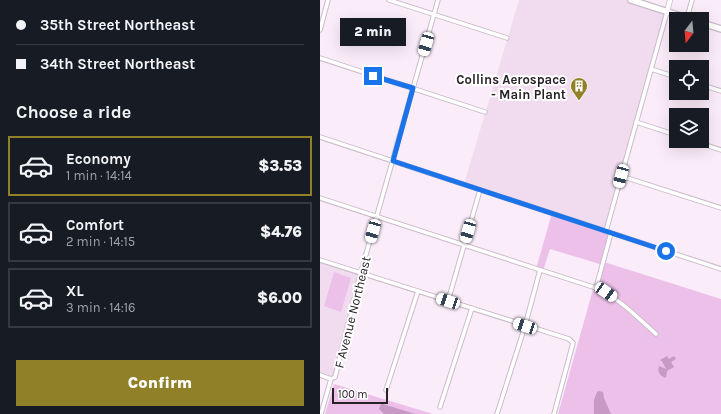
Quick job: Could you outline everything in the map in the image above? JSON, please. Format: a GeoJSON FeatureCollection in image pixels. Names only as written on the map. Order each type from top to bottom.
{"type":"FeatureCollection","features":[{"type":"Feature","properties":{"kind":"main road"},"geometry":{"type":"LineString","coordinates":[[631,0],[667,12]]}},
{"type":"Feature","properties":{"kind":"main road"},"geometry":{"type":"LineString","coordinates":[[709,25],[721,29]]}},
{"type":"Feature","properties":{"kind":"street"},"geometry":{"type":"LineString","coordinates":[[320,30],[328,0]]}},
{"type":"Feature","properties":{"kind":"street"},"geometry":{"type":"LineString","coordinates":[[390,0],[507,38]]}},
{"type":"Feature","properties":{"kind":"street","name":"F Avenue Northeast"},"geometry":{"type":"LineString","coordinates":[[321,414],[331,379],[335,377],[361,272],[438,0]]}},
{"type":"Feature","properties":{"kind":"street"},"geometry":{"type":"LineString","coordinates":[[606,231],[670,0]]}},
{"type":"Feature","properties":{"kind":"street"},"geometry":{"type":"LineString","coordinates":[[689,12],[692,0]]}},
{"type":"Feature","properties":{"kind":"street"},"geometry":{"type":"LineString","coordinates":[[320,58],[485,112]]}},
{"type":"Feature","properties":{"kind":"street"},"geometry":{"type":"LineString","coordinates":[[651,69],[669,75]]}},
{"type":"Feature","properties":{"kind":"street"},"geometry":{"type":"LineString","coordinates":[[709,87],[721,91]]}},
{"type":"Feature","properties":{"kind":"street"},"geometry":{"type":"LineString","coordinates":[[636,122],[669,133]]}},
{"type":"Feature","properties":{"kind":"street"},"geometry":{"type":"LineString","coordinates":[[320,137],[721,269]]}},
{"type":"Feature","properties":{"kind":"street"},"geometry":{"type":"LineString","coordinates":[[709,146],[721,150]]}},
{"type":"Feature","properties":{"kind":"street"},"geometry":{"type":"LineString","coordinates":[[621,176],[721,208]]}},
{"type":"Feature","properties":{"kind":"street"},"geometry":{"type":"LineString","coordinates":[[448,301],[480,190]]}},
{"type":"Feature","properties":{"kind":"street"},"geometry":{"type":"LineString","coordinates":[[320,198],[606,292],[620,301],[656,334]]}},
{"type":"Feature","properties":{"kind":"street"},"geometry":{"type":"LineString","coordinates":[[596,288],[611,233]]}},
{"type":"Feature","properties":{"kind":"street"},"geometry":{"type":"LineString","coordinates":[[320,260],[569,339],[573,343],[554,414]]}},
{"type":"Feature","properties":{"kind":"street"},"geometry":{"type":"LineString","coordinates":[[496,414],[525,326],[540,270]]}},
{"type":"Feature","properties":{"kind":"street"},"geometry":{"type":"LineString","coordinates":[[386,390],[418,291]]}},
{"type":"Feature","properties":{"kind":"street"},"geometry":{"type":"LineString","coordinates":[[440,407],[472,308]]}},
{"type":"Feature","properties":{"kind":"street"},"geometry":{"type":"LineString","coordinates":[[320,375],[331,379]]}},
{"type":"Feature","properties":{"kind":"shaded area"},"geometry":{"type":"Polygon","coordinates":[[[519,0],[631,0],[667,12],[606,231],[464,184],[519,0]]]}},
{"type":"Feature","properties":{"kind":"shaded area"},"geometry":{"type":"Polygon","coordinates":[[[552,213],[611,233],[604,262],[721,299],[721,414],[558,414],[592,293],[596,288],[603,265],[550,249],[543,271],[536,269],[552,213]]]}},
{"type":"Feature","properties":{"kind":"shaded area"},"geometry":{"type":"Polygon","coordinates":[[[320,261],[361,272],[335,377],[331,379],[320,375],[320,261]]]}},
{"type":"Feature","properties":{"kind":"shaded area"},"geometry":{"type":"Polygon","coordinates":[[[334,272],[351,278],[341,312],[324,306],[334,272]]]}},
{"type":"Feature","properties":{"kind":"shaded area"},"geometry":{"type":"Polygon","coordinates":[[[667,356],[669,359],[674,356],[676,359],[671,362],[674,367],[667,371],[666,378],[660,374],[658,368],[659,366],[666,369],[660,360],[667,356]]]}},
{"type":"Feature","properties":{"kind":"shaded area"},"geometry":{"type":"Polygon","coordinates":[[[334,384],[433,414],[325,414],[334,384]]]}},
{"type":"Feature","properties":{"kind":"shaded area"},"geometry":{"type":"Polygon","coordinates":[[[597,392],[603,392],[611,414],[594,414],[594,400],[597,392]]]}},
{"type":"Feature","properties":{"kind":"shaded area"},"geometry":{"type":"Polygon","coordinates":[[[381,404],[415,414],[384,414],[379,409],[381,404]]]}},
{"type":"Feature","properties":{"kind":"place","name":"Collins Aerospace - Main Plant"},"geometry":{"type":"Point","coordinates":[579,101]}},
{"type":"Feature","properties":{"kind":"route"},"geometry":{"type":"LineString","coordinates":[[373,76],[413,88],[393,161],[666,251]]}}]}
